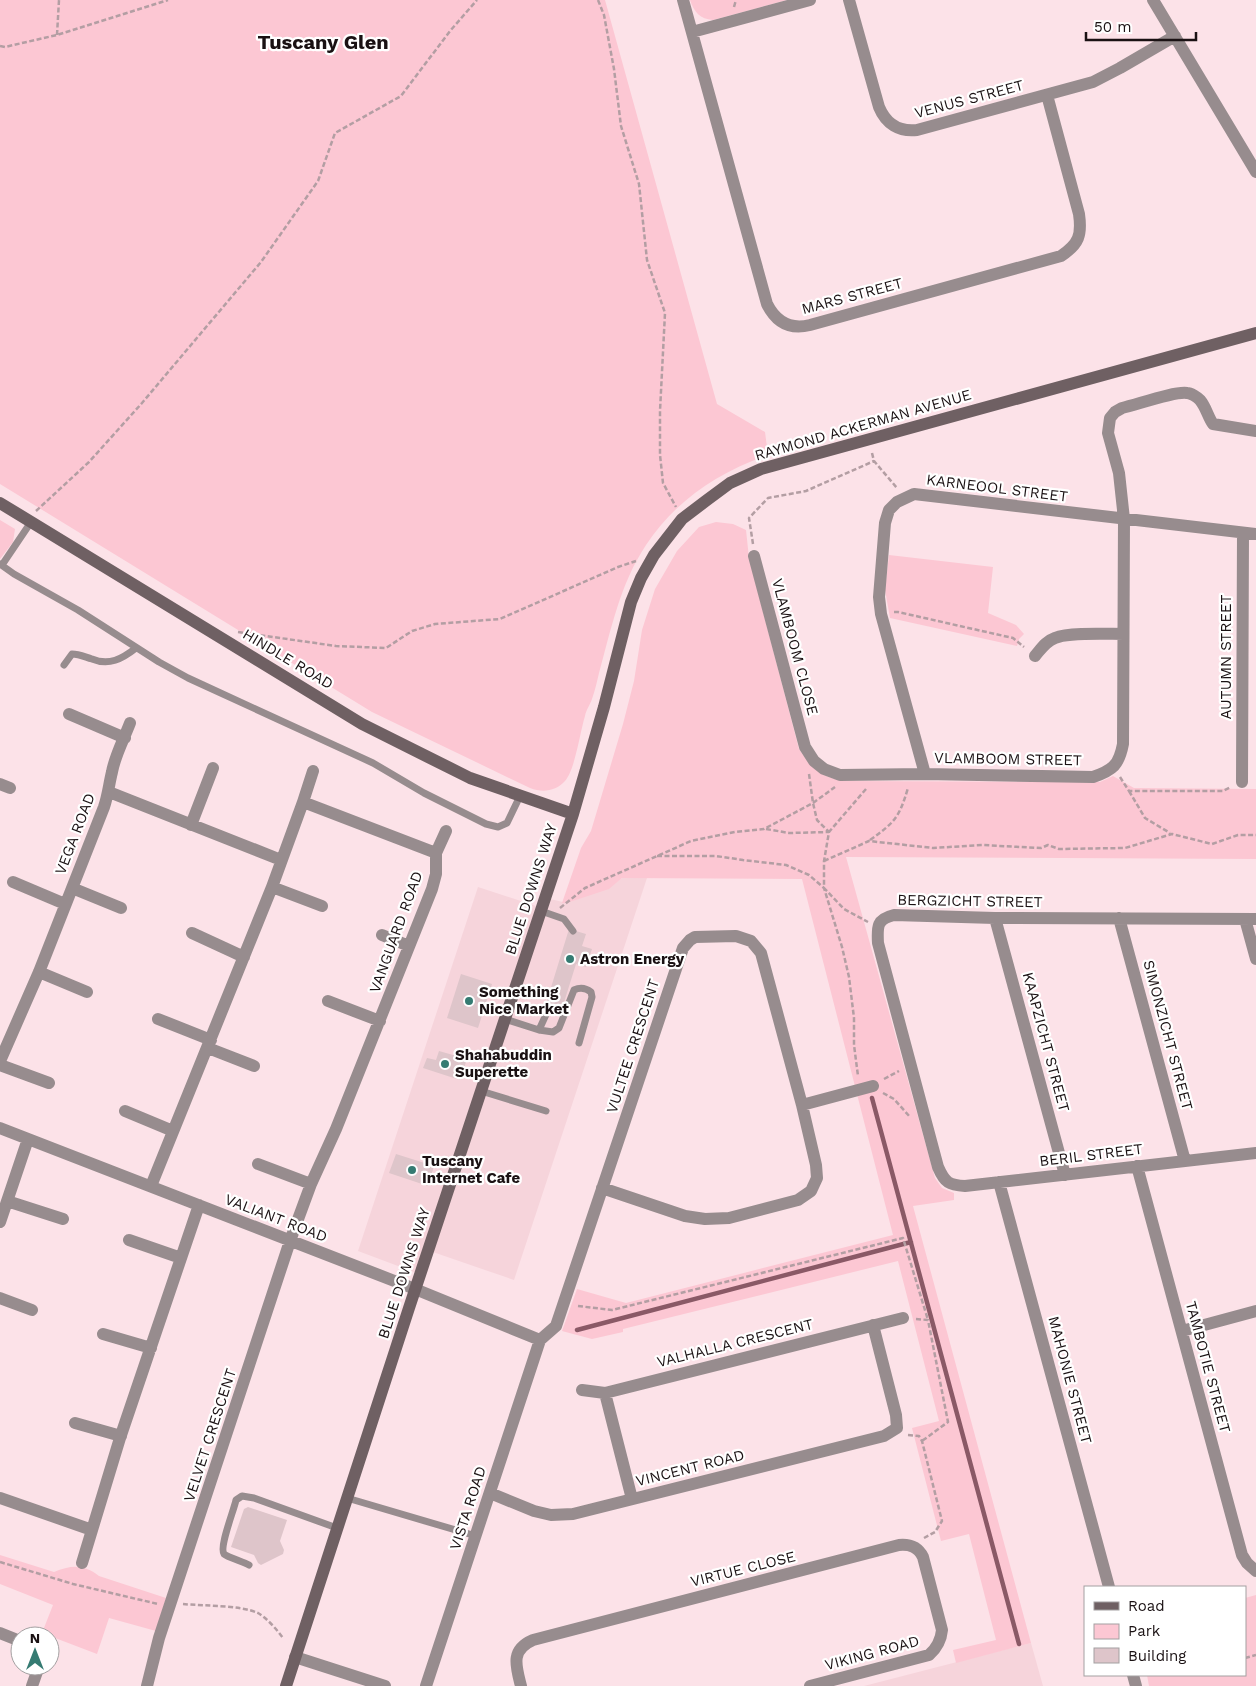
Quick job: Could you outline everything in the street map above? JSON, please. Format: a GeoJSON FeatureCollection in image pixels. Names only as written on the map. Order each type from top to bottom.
{"type":"FeatureCollection","features":[{"type":"Feature","properties":{"kind":"street","name":"MARS STREET"},"geometry":{"type":"LineString","coordinates":[[683,0],[767,304],[776,318],[782,323],[796,327],[810,325],[1062,256],[1071,250],[1078,240],[1081,228],[1079,214],[1047,95]]}},
{"type":"Feature","properties":{"kind":"street"},"geometry":{"type":"LineString","coordinates":[[692,32],[810,0]]}},
{"type":"Feature","properties":{"kind":"street","name":"VENUS STREET"},"geometry":{"type":"LineString","coordinates":[[849,0],[882,115],[901,130],[917,130],[1093,82],[1174,36]]}},
{"type":"Feature","properties":{"kind":"street"},"geometry":{"type":"LineString","coordinates":[[1153,0],[1256,172]]}},
{"type":"Feature","properties":{"kind":"street","name":"RAYMOND ACKERMAN AVENUE"},"geometry":{"type":"LineString","coordinates":[[573,814],[604,707],[631,602],[641,578],[654,555],[682,520],[706,500],[730,484],[776,464],[1256,333]]}},
{"type":"Feature","properties":{"kind":"street"},"geometry":{"type":"LineString","coordinates":[[1115,767],[1121,755],[1123,744],[1124,519],[1119,473],[1108,433],[1110,418],[1122,408],[1177,393],[1187,393],[1196,396],[1201,401],[1208,418],[1213,424],[1256,431]]}},
{"type":"Feature","properties":{"kind":"street","name":"KARNEOOL STREET"},"geometry":{"type":"LineString","coordinates":[[904,497],[914,494],[1256,534]]}},
{"type":"Feature","properties":{"kind":"street"},"geometry":{"type":"LineString","coordinates":[[904,497],[889,510],[885,523],[879,597],[881,614],[925,774]]}},
{"type":"Feature","properties":{"kind":"street","name":"HINDLE ROAD"},"geometry":{"type":"LineString","coordinates":[[0,503],[34,516],[362,724],[470,778],[573,814]]}},
{"type":"Feature","properties":{"kind":"street","name":"AUTUMN STREET"},"geometry":{"type":"LineString","coordinates":[[1242,782],[1243,532]]}},
{"type":"Feature","properties":{"kind":"street","name":"VLAMBOOM CLOSE"},"geometry":{"type":"LineString","coordinates":[[754,556],[805,748]]}},
{"type":"Feature","properties":{"kind":"street"},"geometry":{"type":"LineString","coordinates":[[1035,656],[1044,645],[1056,638],[1123,634]]}},
{"type":"Feature","properties":{"kind":"street"},"geometry":{"type":"LineString","coordinates":[[69,714],[125,738]]}},
{"type":"Feature","properties":{"kind":"street","name":"VEGA ROAD"},"geometry":{"type":"LineString","coordinates":[[0,1061],[39,972],[109,792],[111,773],[130,723]]}},
{"type":"Feature","properties":{"kind":"street","name":"VLAMBOOM STREET"},"geometry":{"type":"LineString","coordinates":[[805,748],[814,761],[824,769],[840,775],[925,774],[1093,777],[1115,767]]}},
{"type":"Feature","properties":{"kind":"street"},"geometry":{"type":"LineString","coordinates":[[191,825],[213,768]]}},
{"type":"Feature","properties":{"kind":"street"},"geometry":{"type":"LineString","coordinates":[[151,1186],[272,887],[303,802],[312,770]]}},
{"type":"Feature","properties":{"kind":"street","name":"VEGA ROAD"},"geometry":{"type":"LineString","coordinates":[[109,792],[281,860]]}},
{"type":"Feature","properties":{"kind":"street"},"geometry":{"type":"LineString","coordinates":[[303,802],[436,853]]}},
{"type":"Feature","properties":{"kind":"street","name":"BLUE DOWNS WAY"},"geometry":{"type":"LineString","coordinates":[[286,1686],[415,1289],[573,814]]}},
{"type":"Feature","properties":{"kind":"street","name":"VANGUARD ROAD"},"geometry":{"type":"LineString","coordinates":[[290,1241],[310,1184],[336,1129],[434,884],[436,853],[446,830]]}},
{"type":"Feature","properties":{"kind":"street"},"geometry":{"type":"LineString","coordinates":[[13,882],[65,904]]}},
{"type":"Feature","properties":{"kind":"street"},"geometry":{"type":"LineString","coordinates":[[272,887],[322,906]]}},
{"type":"Feature","properties":{"kind":"street","name":"VEGA ROAD"},"geometry":{"type":"LineString","coordinates":[[72,888],[121,908]]}},
{"type":"Feature","properties":{"kind":"street","name":"BERGZICHT STREET"},"geometry":{"type":"LineString","coordinates":[[938,1167],[878,943],[879,922],[885,917],[894,915],[995,918],[1251,919]]}},
{"type":"Feature","properties":{"kind":"street","name":"KAAPZICHT STREET"},"geometry":{"type":"LineString","coordinates":[[995,918],[1065,1175]]}},
{"type":"Feature","properties":{"kind":"street","name":"SIMONZICHT STREET"},"geometry":{"type":"LineString","coordinates":[[1119,918],[1186,1161]]}},
{"type":"Feature","properties":{"kind":"street"},"geometry":{"type":"LineString","coordinates":[[1251,919],[1256,959]]}},
{"type":"Feature","properties":{"kind":"street"},"geometry":{"type":"LineString","coordinates":[[192,933],[244,957]]}},
{"type":"Feature","properties":{"kind":"street"},"geometry":{"type":"LineString","coordinates":[[382,935],[409,946]]}},
{"type":"Feature","properties":{"kind":"street","name":"VULTEE CRESCENT"},"geometry":{"type":"LineString","coordinates":[[540,1340],[556,1326],[564,1304],[602,1188],[681,952],[686,944],[695,937],[736,936],[751,942],[761,953],[802,1105],[816,1165],[817,1178],[811,1191],[798,1200],[729,1218],[705,1219],[685,1216],[602,1188]]}},
{"type":"Feature","properties":{"kind":"street"},"geometry":{"type":"LineString","coordinates":[[39,972],[87,992]]}},
{"type":"Feature","properties":{"kind":"street"},"geometry":{"type":"LineString","coordinates":[[328,1001],[380,1021]]}},
{"type":"Feature","properties":{"kind":"street"},"geometry":{"type":"LineString","coordinates":[[158,1019],[254,1066]]}},
{"type":"Feature","properties":{"kind":"street"},"geometry":{"type":"LineString","coordinates":[[0,1065],[49,1083]]}},
{"type":"Feature","properties":{"kind":"street"},"geometry":{"type":"LineString","coordinates":[[802,1105],[873,1086]]}},
{"type":"Feature","properties":{"kind":"street"},"geometry":{"type":"LineString","coordinates":[[125,1111],[173,1131]]}},
{"type":"Feature","properties":{"kind":"street","name":"VALIANT ROAD"},"geometry":{"type":"LineString","coordinates":[[0,1128],[415,1289],[540,1340]]}},
{"type":"Feature","properties":{"kind":"street"},"geometry":{"type":"LineString","coordinates":[[0,1222],[28,1139]]}},
{"type":"Feature","properties":{"kind":"street","name":"BERIL STREET"},"geometry":{"type":"LineString","coordinates":[[938,1167],[943,1179],[953,1185],[965,1186],[1256,1153]]}},
{"type":"Feature","properties":{"kind":"street"},"geometry":{"type":"LineString","coordinates":[[258,1164],[310,1184]]}},
{"type":"Feature","properties":{"kind":"street","name":"TAMBOTIE STREET"},"geometry":{"type":"LineString","coordinates":[[1137,1166],[1242,1555],[1247,1563],[1256,1571]]}},
{"type":"Feature","properties":{"kind":"street","name":"MAHONIE STREET"},"geometry":{"type":"LineString","coordinates":[[999,1182],[1110,1586]]}},
{"type":"Feature","properties":{"kind":"street"},"geometry":{"type":"LineString","coordinates":[[7,1201],[63,1218]]}},
{"type":"Feature","properties":{"kind":"street"},"geometry":{"type":"LineString","coordinates":[[82,1563],[121,1436],[199,1206]]}},
{"type":"Feature","properties":{"kind":"street"},"geometry":{"type":"LineString","coordinates":[[129,1240],[181,1258]]}},
{"type":"Feature","properties":{"kind":"street","name":"VELVET CRESCENT"},"geometry":{"type":"LineString","coordinates":[[147,1686],[159,1638],[290,1241]]}},
{"type":"Feature","properties":{"kind":"street"},"geometry":{"type":"LineString","coordinates":[[0,1298],[32,1310]]}},
{"type":"Feature","properties":{"kind":"street"},"geometry":{"type":"LineString","coordinates":[[1182,1332],[1256,1311]]}},
{"type":"Feature","properties":{"kind":"street","name":"VALHALLA CRESCENT"},"geometry":{"type":"LineString","coordinates":[[582,1390],[605,1393],[902,1318]]}},
{"type":"Feature","properties":{"kind":"street"},"geometry":{"type":"LineString","coordinates":[[873,1325],[896,1415],[897,1428]]}},
{"type":"Feature","properties":{"kind":"street"},"geometry":{"type":"LineString","coordinates":[[103,1334],[150,1348]]}},
{"type":"Feature","properties":{"kind":"street","name":"VISTA ROAD"},"geometry":{"type":"LineString","coordinates":[[426,1686],[540,1340]]}},
{"type":"Feature","properties":{"kind":"street"},"geometry":{"type":"LineString","coordinates":[[605,1393],[632,1499]]}},
{"type":"Feature","properties":{"kind":"street"},"geometry":{"type":"LineString","coordinates":[[76,1423],[121,1436]]}},
{"type":"Feature","properties":{"kind":"street","name":"VINCENT ROAD"},"geometry":{"type":"LineString","coordinates":[[490,1493],[534,1511],[551,1515],[573,1514],[884,1436],[897,1428]]}},
{"type":"Feature","properties":{"kind":"street"},"geometry":{"type":"LineString","coordinates":[[0,1498],[92,1530]]}},
{"type":"Feature","properties":{"kind":"street","name":"VIRTUE CLOSE"},"geometry":{"type":"LineString","coordinates":[[521,1686],[516,1667],[516,1656],[522,1646],[533,1640],[899,1545],[913,1546]]}},
{"type":"Feature","properties":{"kind":"street","name":"VIKING ROAD"},"geometry":{"type":"LineString","coordinates":[[810,1686],[842,1682],[929,1655],[939,1644],[942,1630],[923,1557],[913,1546]]}},
{"type":"Feature","properties":{"kind":"street"},"geometry":{"type":"LineString","coordinates":[[295,1657],[385,1686]]}},
{"type":"Feature","properties":{"kind":"lane"},"geometry":{"type":"LineString","coordinates":[[34,516],[1,564],[188,678],[373,763],[424,793],[493,826],[504,826],[507,823],[520,796]]}},
{"type":"Feature","properties":{"kind":"lane"},"geometry":{"type":"LineString","coordinates":[[64,665],[72,654],[98,662],[113,662],[120,660],[136,648]]}},
{"type":"Feature","properties":{"kind":"lane"},"geometry":{"type":"LineString","coordinates":[[541,911],[564,919],[574,930]]}},
{"type":"Feature","properties":{"kind":"lane"},"geometry":{"type":"LineString","coordinates":[[505,1019],[539,1030],[557,1031],[574,990],[578,988],[589,990],[592,997],[579,1043]]}},
{"type":"Feature","properties":{"kind":"lane"},"geometry":{"type":"LineString","coordinates":[[539,1030],[549,1008]]}},
{"type":"Feature","properties":{"kind":"lane"},"geometry":{"type":"LineString","coordinates":[[481,1091],[546,1111]]}},
{"type":"Feature","properties":{"kind":"lane"},"geometry":{"type":"LineString","coordinates":[[249,1565],[225,1555],[223,1551],[223,1541],[236,1500],[242,1496],[254,1498],[337,1528]]}},
{"type":"Feature","properties":{"kind":"lane"},"geometry":{"type":"LineString","coordinates":[[347,1498],[476,1536]]}},
{"type":"Feature","properties":{"kind":"path"},"geometry":{"type":"LineString","coordinates":[[57,36],[59,0]]}},
{"type":"Feature","properties":{"kind":"path"},"geometry":{"type":"LineString","coordinates":[[0,46],[5,47],[57,36],[168,0]]}},
{"type":"Feature","properties":{"kind":"path"},"geometry":{"type":"LineString","coordinates":[[34,516],[89,462],[129,418],[261,262],[318,181],[335,133],[401,96],[450,31],[477,0]]}},
{"type":"Feature","properties":{"kind":"path"},"geometry":{"type":"LineString","coordinates":[[598,0],[604,15],[614,70],[621,126],[639,184],[647,260],[665,313],[660,411],[660,455],[664,482],[682,520]]}},
{"type":"Feature","properties":{"kind":"path"},"geometry":{"type":"LineString","coordinates":[[872,453],[874,461],[904,497]]}},
{"type":"Feature","properties":{"kind":"path"},"geometry":{"type":"LineString","coordinates":[[754,556],[749,518],[768,498],[806,491],[874,461]]}},
{"type":"Feature","properties":{"kind":"path"},"geometry":{"type":"LineString","coordinates":[[245,637],[236,632],[336,646],[386,648],[412,631],[435,624],[500,619],[618,567],[654,555]]}},
{"type":"Feature","properties":{"kind":"path"},"geometry":{"type":"LineString","coordinates":[[881,614],[898,612],[1013,638],[1035,656]]}},
{"type":"Feature","properties":{"kind":"path"},"geometry":{"type":"LineString","coordinates":[[1115,767],[1145,818],[1172,834],[1212,844],[1238,835],[1256,835]]}},
{"type":"Feature","properties":{"kind":"path"},"geometry":{"type":"LineString","coordinates":[[808,772],[817,820],[829,832]]}},
{"type":"Feature","properties":{"kind":"path"},"geometry":{"type":"LineString","coordinates":[[764,829],[813,803],[834,787],[840,775]]}},
{"type":"Feature","properties":{"kind":"path"},"geometry":{"type":"LineString","coordinates":[[824,861],[869,841],[892,824],[902,806],[911,775]]}},
{"type":"Feature","properties":{"kind":"path"},"geometry":{"type":"LineString","coordinates":[[859,1090],[854,1045],[854,1018],[848,977],[842,947],[824,888],[824,861],[829,832],[877,776]]}},
{"type":"Feature","properties":{"kind":"path"},"geometry":{"type":"LineString","coordinates":[[1129,791],[1223,791],[1242,782]]}},
{"type":"Feature","properties":{"kind":"path"},"geometry":{"type":"LineString","coordinates":[[559,908],[585,888],[691,841],[735,832],[764,829],[789,833],[829,832]]}},
{"type":"Feature","properties":{"kind":"path"},"geometry":{"type":"LineString","coordinates":[[869,841],[933,848],[982,845],[1042,848],[1048,845],[1060,849],[1125,848],[1172,834]]}},
{"type":"Feature","properties":{"kind":"path"},"geometry":{"type":"LineString","coordinates":[[657,856],[716,856],[786,865],[809,875],[844,909],[868,922],[879,922]]}},
{"type":"Feature","properties":{"kind":"path"},"geometry":{"type":"LineString","coordinates":[[910,1064],[873,1086],[894,1099],[912,1120]]}},
{"type":"Feature","properties":{"kind":"path"},"geometry":{"type":"LineString","coordinates":[[564,1304],[612,1310],[903,1238],[928,1320],[948,1422],[922,1441]]}},
{"type":"Feature","properties":{"kind":"path"},"geometry":{"type":"LineString","coordinates":[[902,1318],[928,1320]]}},
{"type":"Feature","properties":{"kind":"path"},"geometry":{"type":"LineString","coordinates":[[897,1428],[905,1434],[919,1436],[922,1441],[942,1521],[935,1532],[913,1546]]}},
{"type":"Feature","properties":{"kind":"path"},"geometry":{"type":"LineString","coordinates":[[0,1562],[73,1584],[156,1605],[172,1602],[238,1608],[258,1614],[276,1629],[283,1638]]}},
{"type":"Feature","properties":{"kind":"shaded area"},"geometry":{"type":"Polygon","coordinates":[[[622,878],[647,878],[514,1280],[430,1251],[422,1275],[358,1251],[478,887],[542,908],[546,898],[567,903],[610,887],[622,878]]]}},
{"type":"Feature","properties":{"kind":"shaded area"},"geometry":{"type":"Polygon","coordinates":[[[1031,1643],[1043,1686],[864,1686],[1031,1643]]]}},
{"type":"Feature","properties":{"kind":"green space"},"geometry":{"type":"Polygon","coordinates":[[[0,0],[605,0],[717,404],[765,432],[768,455],[732,470],[699,490],[670,515],[646,545],[629,575],[612,624],[572,768],[569,776],[558,787],[549,790],[530,788],[372,712],[0,484],[0,0]]]}},
{"type":"Feature","properties":{"kind":"green space"},"geometry":{"type":"Polygon","coordinates":[[[690,0],[787,0],[713,20],[698,14],[690,0]]]}},
{"type":"Feature","properties":{"kind":"green space"},"geometry":{"type":"Polygon","coordinates":[[[0,520],[15,529],[13,542],[0,559],[0,520]]]}},
{"type":"Feature","properties":{"kind":"green space"},"geometry":{"type":"Polygon","coordinates":[[[716,522],[733,524],[746,530],[749,558],[799,749],[819,772],[831,778],[847,781],[1100,782],[1113,776],[1134,788],[1256,789],[1256,859],[846,857],[935,1178],[942,1188],[954,1193],[954,1200],[913,1206],[1031,1643],[956,1663],[953,1650],[996,1640],[969,1534],[941,1541],[912,1428],[939,1421],[898,1261],[623,1329],[623,1332],[592,1339],[562,1331],[577,1289],[626,1303],[893,1235],[802,879],[622,878],[609,889],[562,903],[581,848],[591,831],[623,724],[634,681],[642,630],[655,589],[677,551],[699,527],[716,522]]]}},
{"type":"Feature","properties":{"kind":"green space"},"geometry":{"type":"Polygon","coordinates":[[[889,555],[993,567],[988,613],[1016,625],[1024,634],[1019,639],[1017,646],[890,618],[885,590],[889,555]]]}},
{"type":"Feature","properties":{"kind":"green space"},"geometry":{"type":"Polygon","coordinates":[[[0,1555],[54,1572],[72,1567],[88,1569],[99,1576],[166,1598],[156,1631],[109,1618],[97,1654],[60,1640],[60,1626],[45,1626],[53,1605],[0,1584],[0,1555]]]}},
{"type":"Feature","properties":{"kind":"green space"},"geometry":{"type":"Polygon","coordinates":[[[1256,1595],[1256,1686],[1149,1686],[1147,1676],[1246,1676],[1246,1598],[1256,1595]]]}},
{"type":"Feature","properties":{"kind":"building"},"geometry":{"type":"Polygon","coordinates":[[[569,929],[586,934],[582,946],[592,949],[586,967],[576,964],[561,1012],[545,1007],[569,929]]]}},
{"type":"Feature","properties":{"kind":"building","name":"Something Nice Market"},"geometry":{"type":"Polygon","coordinates":[[[461,974],[492,984],[478,1028],[447,1018],[461,974]]]}},
{"type":"Feature","properties":{"kind":"building","name":"Shahabuddin Superette"},"geometry":{"type":"Polygon","coordinates":[[[439,1051],[467,1059],[460,1080],[423,1068],[427,1058],[436,1060],[439,1051]]]}},
{"type":"Feature","properties":{"kind":"building","name":"Tuscany Internet Cafe"},"geometry":{"type":"Polygon","coordinates":[[[396,1154],[434,1166],[428,1186],[389,1173],[396,1154]]]}},
{"type":"Feature","properties":{"kind":"building"},"geometry":{"type":"Polygon","coordinates":[[[248,1507],[287,1520],[280,1541],[284,1550],[283,1554],[261,1565],[254,1555],[231,1547],[244,1509],[248,1507]]]}},
{"type":"Feature","properties":{"kind":"waterway"},"geometry":{"type":"LineString","coordinates":[[872,1098],[1019,1644]]}},
{"type":"Feature","properties":{"kind":"waterway"},"geometry":{"type":"LineString","coordinates":[[577,1330],[911,1242]]}},
{"type":"Feature","properties":{"kind":"place","name":"Astron Energy"},"geometry":{"type":"Point","coordinates":[570,959]}},
{"type":"Feature","properties":{"kind":"place","name":"Something Nice Market"},"geometry":{"type":"Point","coordinates":[469,1001]}},
{"type":"Feature","properties":{"kind":"place","name":"Shahabuddin Superette"},"geometry":{"type":"Point","coordinates":[445,1064]}},
{"type":"Feature","properties":{"kind":"place","name":"Tuscany Internet Cafe"},"geometry":{"type":"Point","coordinates":[412,1170]}},
{"type":"Feature","properties":{"kind":"district","name":"Tuscany Glen"},"geometry":{"type":"Point","coordinates":[323,42]}}]}
